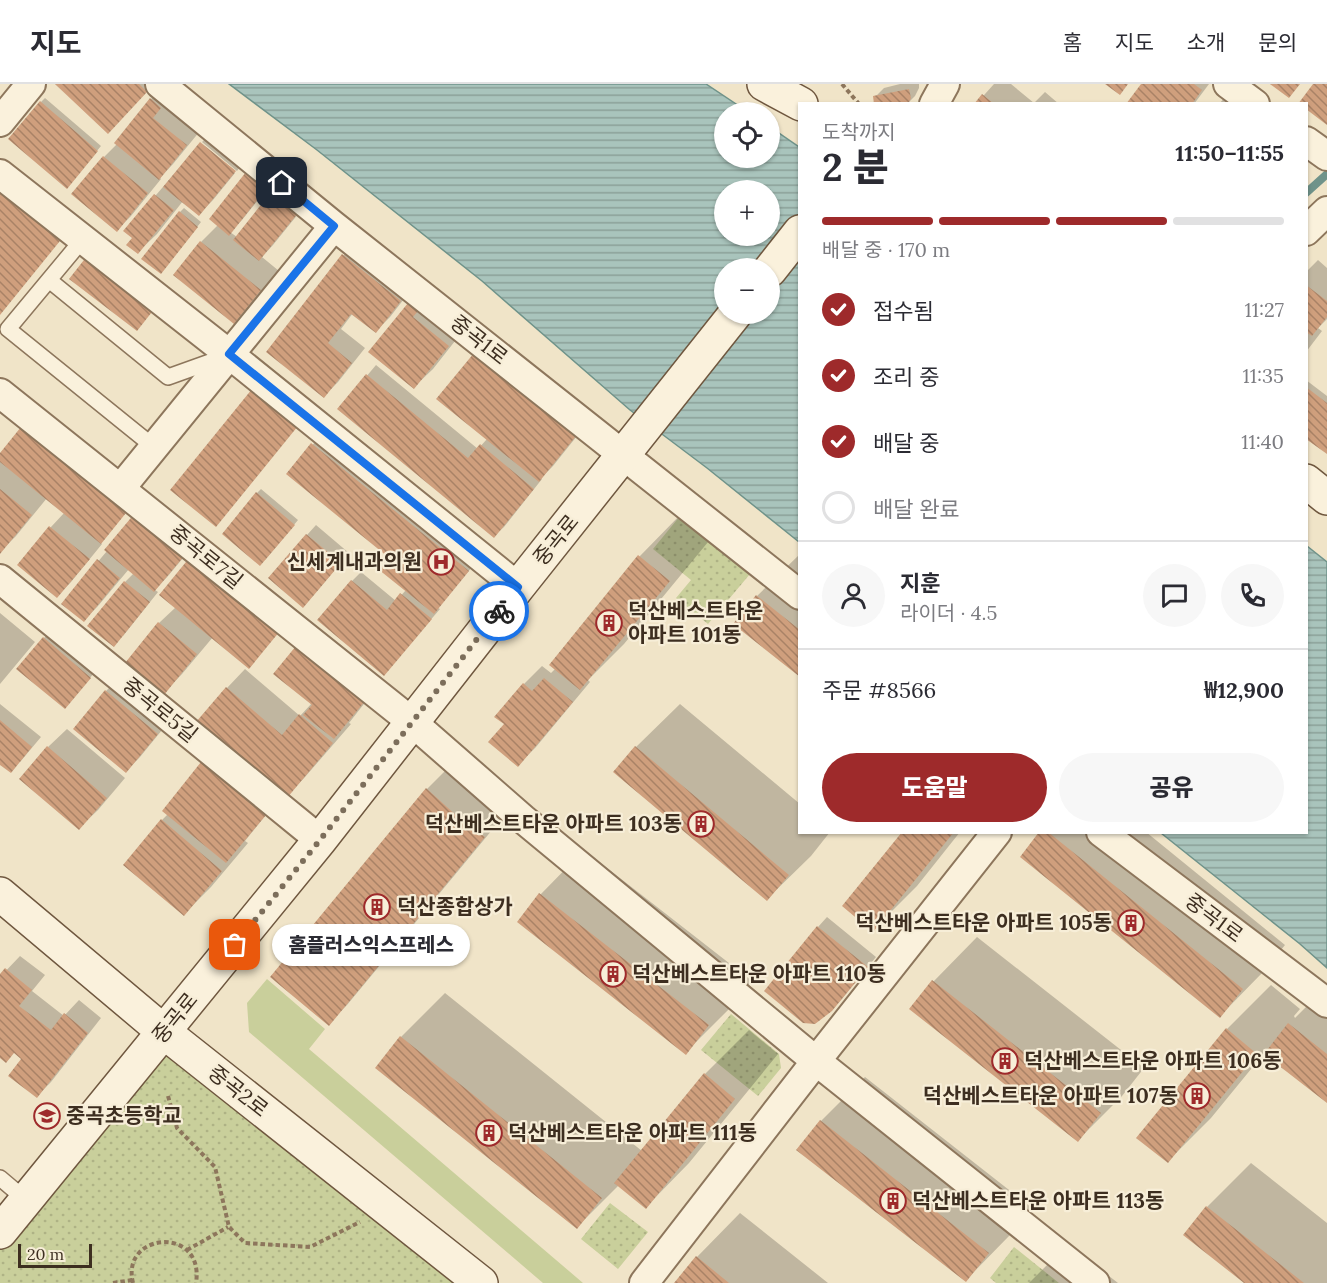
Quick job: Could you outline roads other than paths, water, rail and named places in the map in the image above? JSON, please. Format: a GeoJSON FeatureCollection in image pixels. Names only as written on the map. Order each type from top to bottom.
{"type":"FeatureCollection","features":[{"type":"Feature","properties":{"kind":"street"},"geometry":{"type":"LineString","coordinates":[[0,122],[31,84]]}},
{"type":"Feature","properties":{"kind":"street","name":"중곡1로"},"geometry":{"type":"LineString","coordinates":[[160,84],[334,226],[631,446],[798,593]]}},
{"type":"Feature","properties":{"kind":"street"},"geometry":{"type":"LineString","coordinates":[[764,84],[798,102]]}},
{"type":"Feature","properties":{"kind":"street"},"geometry":{"type":"LineString","coordinates":[[935,102],[945,84]]}},
{"type":"Feature","properties":{"kind":"street"},"geometry":{"type":"LineString","coordinates":[[1228,84],[1252,102]]}},
{"type":"Feature","properties":{"kind":"street"},"geometry":{"type":"LineString","coordinates":[[0,174],[229,354],[518,587]]}},
{"type":"Feature","properties":{"kind":"street"},"geometry":{"type":"LineString","coordinates":[[1308,229],[1327,211]]}},
{"type":"Feature","properties":{"kind":"street"},"geometry":{"type":"LineString","coordinates":[[120,489],[334,226]]}},
{"type":"Feature","properties":{"kind":"street"},"geometry":{"type":"LineString","coordinates":[[779,258],[798,235]]}},
{"type":"Feature","properties":{"kind":"street","name":"중곡로"},"geometry":{"type":"LineString","coordinates":[[0,1232],[320,840],[727,324]]}},
{"type":"Feature","properties":{"kind":"street","name":"중곡로7길"},"geometry":{"type":"LineString","coordinates":[[5,408],[120,489],[412,722],[530,825],[816,1061],[1095,1283]]}},
{"type":"Feature","properties":{"kind":"street"},"geometry":{"type":"LineString","coordinates":[[1308,483],[1327,498]]}},
{"type":"Feature","properties":{"kind":"street","name":"중곡로5길"},"geometry":{"type":"LineString","coordinates":[[0,579],[320,840]]}},
{"type":"Feature","properties":{"kind":"street"},"geometry":{"type":"LineString","coordinates":[[644,1283],[995,834]]}},
{"type":"Feature","properties":{"kind":"street","name":"중곡1로"},"geometry":{"type":"LineString","coordinates":[[1104,834],[1327,1004]]}},
{"type":"Feature","properties":{"kind":"street","name":"중곡2로"},"geometry":{"type":"LineString","coordinates":[[0,894],[164,1032],[481,1283]]}},
{"type":"Feature","properties":{"kind":"lane"},"geometry":{"type":"LineString","coordinates":[[83,239],[8,329],[154,447]]}},
{"type":"Feature","properties":{"kind":"lane"},"geometry":{"type":"LineString","coordinates":[[49,280],[168,377],[229,354]]}},
{"type":"Feature","properties":{"kind":"lane"},"geometry":{"type":"LineString","coordinates":[[0,1178],[26,1200]]}},
{"type":"Feature","properties":{"kind":"water"},"geometry":{"type":"Polygon","coordinates":[[[229,84],[706,84],[733,102],[714,102],[714,168],[780,168],[780,134],[798,146],[798,541],[630,410],[482,281],[317,150],[229,84]]]}},
{"type":"Feature","properties":{"kind":"water"},"geometry":{"type":"Polygon","coordinates":[[[1308,547],[1327,562],[1327,968],[1162,834],[1308,834],[1308,547]]]}},
{"type":"Feature","properties":{"kind":"waterway"},"geometry":{"type":"LineString","coordinates":[[1308,191],[1327,174]]}},
{"type":"Feature","properties":{"kind":"place","name":"신세계내과의원"},"geometry":{"type":"Point","coordinates":[441,562]}},
{"type":"Feature","properties":{"kind":"place","name":"덕산베스트타운 아파트 101동"},"geometry":{"type":"Point","coordinates":[609,623]}},
{"type":"Feature","properties":{"kind":"place","name":"덕산베스트타운 아파트 103동"},"geometry":{"type":"Point","coordinates":[701,824]}},
{"type":"Feature","properties":{"kind":"place","name":"덕산종합상가"},"geometry":{"type":"Point","coordinates":[377,907]}},
{"type":"Feature","properties":{"kind":"place","name":"덕산베스트타운 아파트 105동"},"geometry":{"type":"Point","coordinates":[1131,923]}},
{"type":"Feature","properties":{"kind":"place","name":"홈플러스익스프레스"},"geometry":{"type":"Point","coordinates":[235,945]}},
{"type":"Feature","properties":{"kind":"place","name":"덕산베스트타운 아파트 110동"},"geometry":{"type":"Point","coordinates":[613,974]}},
{"type":"Feature","properties":{"kind":"place","name":"덕산베스트타운 아파트 106동"},"geometry":{"type":"Point","coordinates":[1005,1061]}},
{"type":"Feature","properties":{"kind":"place","name":"덕산베스트타운 아파트 107동"},"geometry":{"type":"Point","coordinates":[1197,1096]}},
{"type":"Feature","properties":{"kind":"place","name":"중곡초등학교"},"geometry":{"type":"Point","coordinates":[47,1116]}},
{"type":"Feature","properties":{"kind":"place","name":"덕산베스트타운 아파트 111동"},"geometry":{"type":"Point","coordinates":[489,1133]}},
{"type":"Feature","properties":{"kind":"place","name":"덕산베스트타운 아파트 113동"},"geometry":{"type":"Point","coordinates":[893,1201]}}]}
